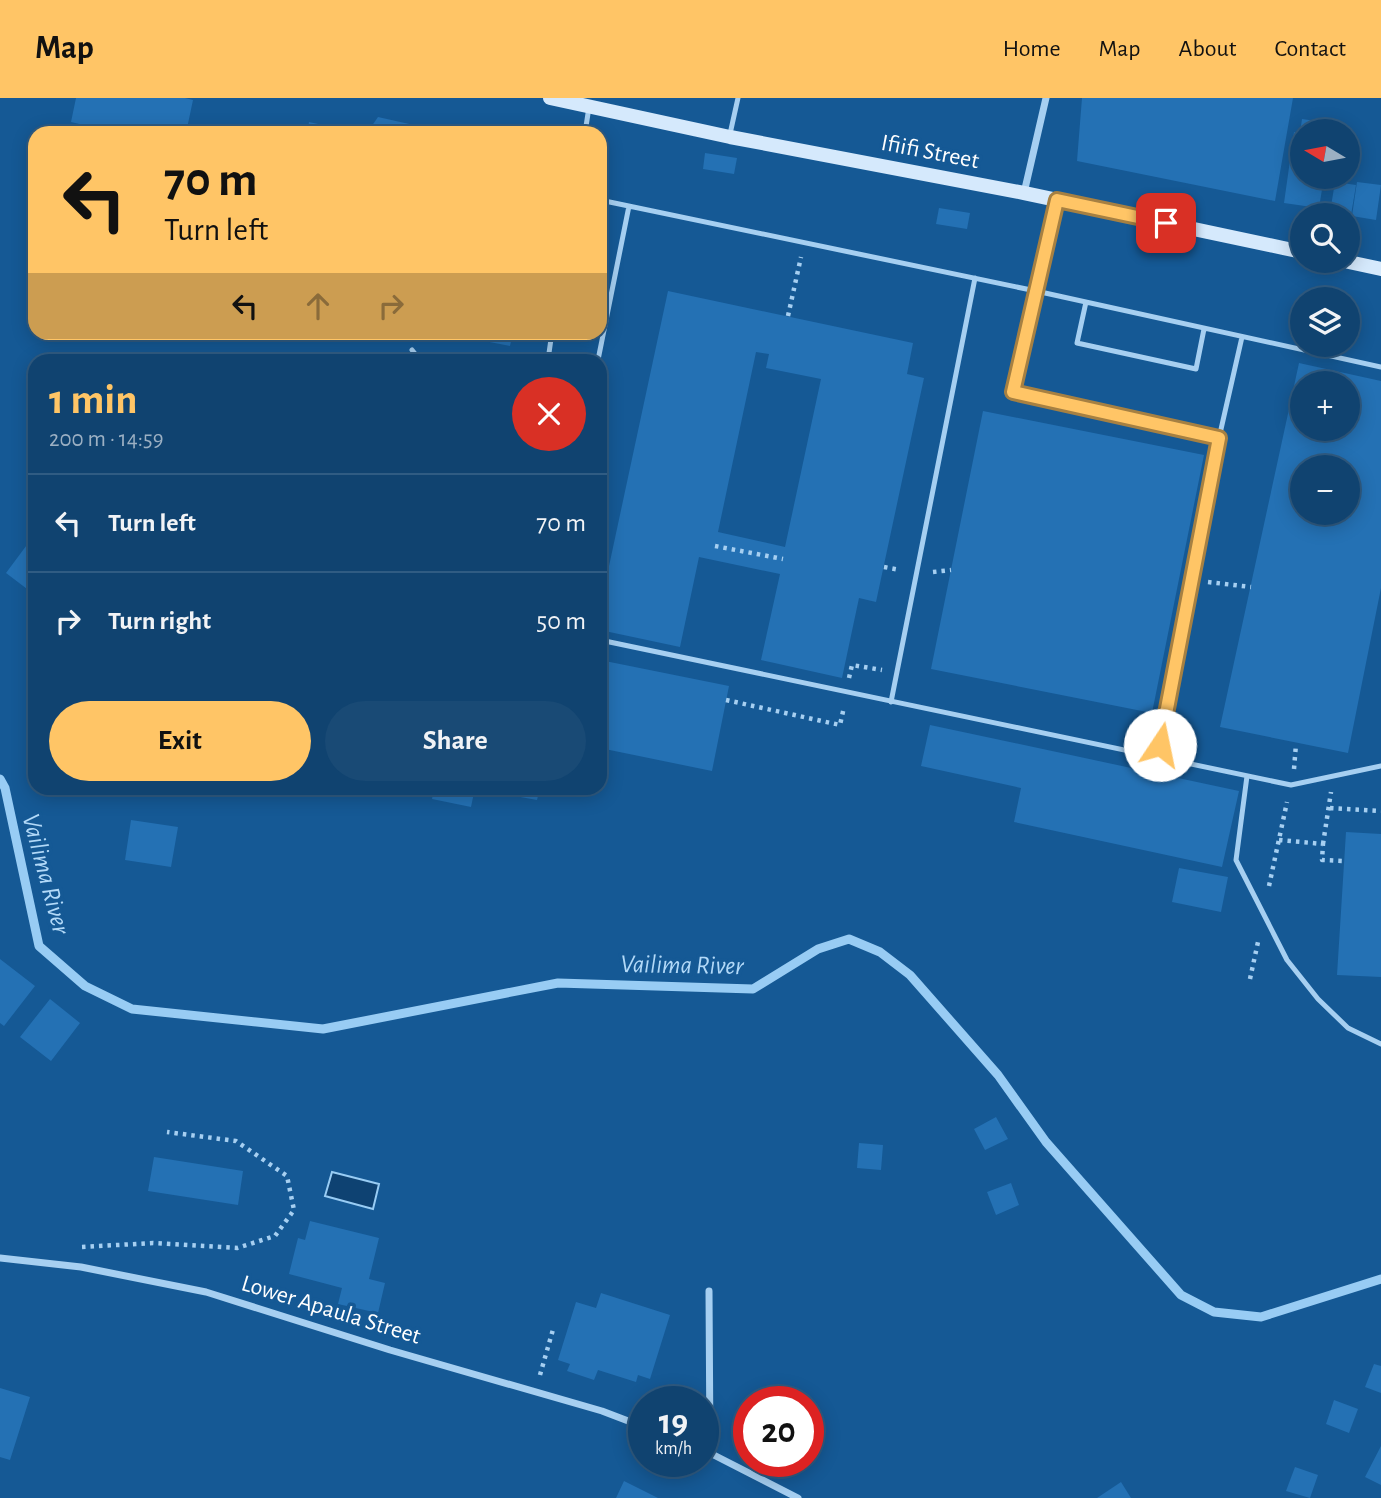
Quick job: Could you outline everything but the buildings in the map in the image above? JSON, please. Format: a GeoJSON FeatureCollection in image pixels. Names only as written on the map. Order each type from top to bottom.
{"type":"FeatureCollection","features":[{"type":"Feature","properties":{"kind":"main road","name":"Ifiifi Street"},"geometry":{"type":"LineString","coordinates":[[550,98],[730,137],[1024,193],[1290,249]]}},
{"type":"Feature","properties":{"kind":"main road"},"geometry":{"type":"LineString","coordinates":[[1360,265],[1381,269]]}},
{"type":"Feature","properties":{"kind":"street"},"geometry":{"type":"LineString","coordinates":[[1024,193],[1046,98]]}},
{"type":"Feature","properties":{"kind":"street","name":"Lower Apaula Street"},"geometry":{"type":"LineString","coordinates":[[0,1258],[81,1267],[206,1292],[628,1421]]}},
{"type":"Feature","properties":{"kind":"street"},"geometry":{"type":"LineString","coordinates":[[708,1386],[709,1291]]}},
{"type":"Feature","properties":{"kind":"street"},"geometry":{"type":"LineString","coordinates":[[719,1457],[798,1498]]}},
{"type":"Feature","properties":{"kind":"lane"},"geometry":{"type":"LineString","coordinates":[[730,137],[738,98]]}},
{"type":"Feature","properties":{"kind":"lane"},"geometry":{"type":"LineString","coordinates":[[585,126],[589,107]]}},
{"type":"Feature","properties":{"kind":"lane"},"geometry":{"type":"LineString","coordinates":[[1057,200],[1013,392],[1219,438]]}},
{"type":"Feature","properties":{"kind":"lane"},"geometry":{"type":"LineString","coordinates":[[607,201],[1036,291],[1381,367]]}},
{"type":"Feature","properties":{"kind":"lane"},"geometry":{"type":"LineString","coordinates":[[607,315],[629,206]]}},
{"type":"Feature","properties":{"kind":"lane"},"geometry":{"type":"LineString","coordinates":[[891,702],[975,278]]}},
{"type":"Feature","properties":{"kind":"lane"},"geometry":{"type":"LineString","coordinates":[[1086,302],[1077,343],[1196,369],[1204,328]]}},
{"type":"Feature","properties":{"kind":"lane"},"geometry":{"type":"LineString","coordinates":[[1157,757],[1219,438],[1242,337]]}},
{"type":"Feature","properties":{"kind":"lane"},"geometry":{"type":"LineString","coordinates":[[412,350],[415,354]]}},
{"type":"Feature","properties":{"kind":"lane"},"geometry":{"type":"LineString","coordinates":[[607,641],[1291,785],[1381,766]]}},
{"type":"Feature","properties":{"kind":"lane"},"geometry":{"type":"LineString","coordinates":[[1247,776],[1236,860],[1263,915],[1287,960],[1318,999],[1348,1028],[1381,1044]]}},
{"type":"Feature","properties":{"kind":"path"},"geometry":{"type":"LineString","coordinates":[[788,316],[804,243]]}},
{"type":"Feature","properties":{"kind":"path"},"geometry":{"type":"LineString","coordinates":[[715,545],[783,559]]}},
{"type":"Feature","properties":{"kind":"path"},"geometry":{"type":"LineString","coordinates":[[1192,581],[1251,587]]}},
{"type":"Feature","properties":{"kind":"path"},"geometry":{"type":"LineString","coordinates":[[1250,979],[1291,785],[1296,744]]}},
{"type":"Feature","properties":{"kind":"path"},"geometry":{"type":"LineString","coordinates":[[1330,808],[1381,811]]}},
{"type":"Feature","properties":{"kind":"path"},"geometry":{"type":"LineString","coordinates":[[1279,839],[1324,844],[1322,860],[1344,862]]}},
{"type":"Feature","properties":{"kind":"path"},"geometry":{"type":"LineString","coordinates":[[76,1248],[89,1245],[153,1243],[237,1248],[275,1237],[294,1210],[287,1176],[236,1141],[167,1132]]}},
{"type":"Feature","properties":{"kind":"path"},"geometry":{"type":"LineString","coordinates":[[535,1392],[554,1325]]}},
{"type":"Feature","properties":{"kind":"water"},"geometry":{"type":"Polygon","coordinates":[[[332,1172],[379,1184],[373,1209],[325,1196],[332,1172]]]}},
{"type":"Feature","properties":{"kind":"waterway","name":"Vailima River"},"geometry":{"type":"LineString","coordinates":[[0,779],[5,788],[39,946],[85,986],[132,1009],[323,1029],[558,983],[753,989],[818,949],[849,939],[880,952],[910,975],[998,1075],[1046,1142],[1181,1295],[1214,1312],[1261,1317],[1381,1279]]}},
{"type":"Feature","properties":{"kind":"route"},"geometry":{"type":"LineString","coordinates":[[1160,745],[1219,438],[1013,392],[1057,200],[1166,223]]}}]}
